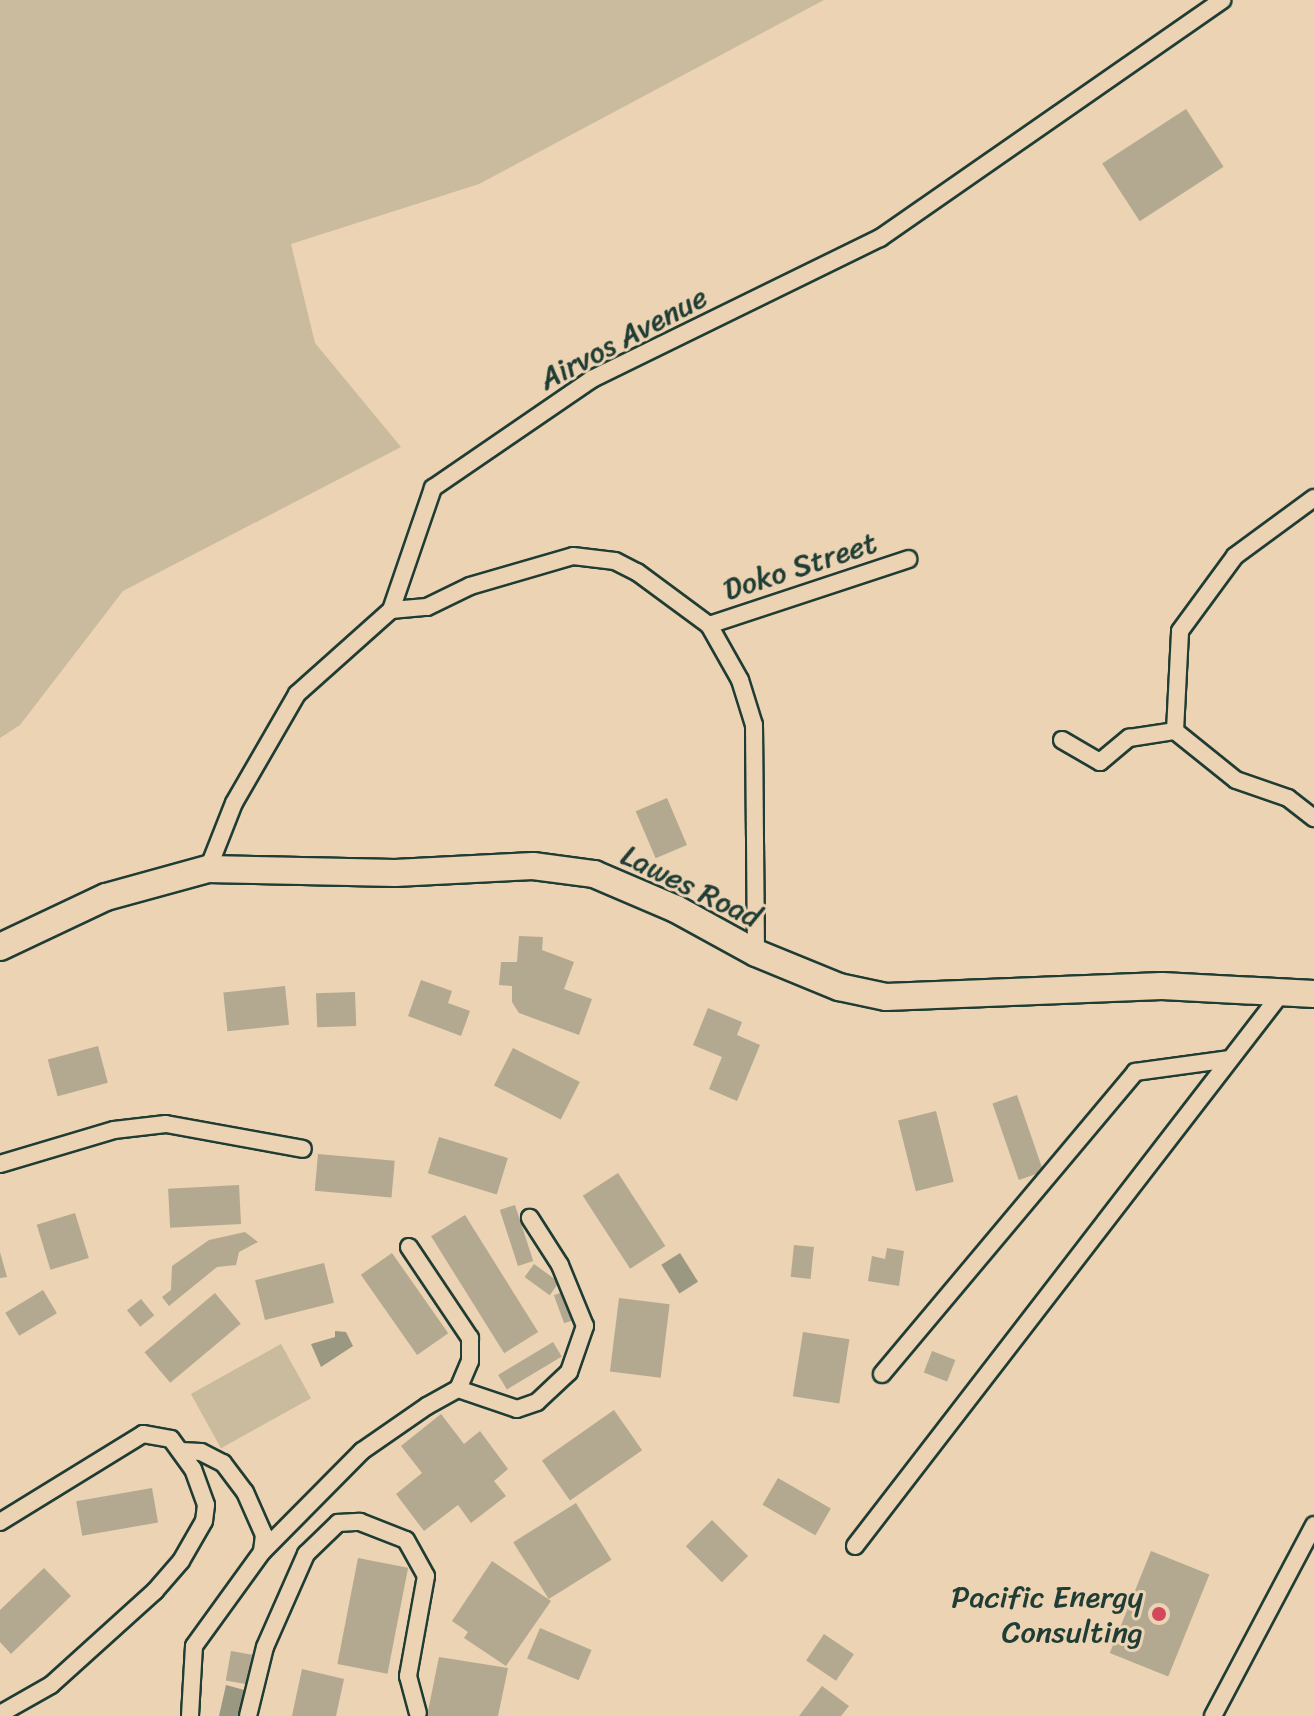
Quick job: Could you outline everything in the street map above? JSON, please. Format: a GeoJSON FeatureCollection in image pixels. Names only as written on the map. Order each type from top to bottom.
{"type":"FeatureCollection","features":[{"type":"Feature","properties":{"kind":"main road","name":"Lawes Road"},"geometry":{"type":"LineString","coordinates":[[0,947],[106,897],[208,869],[395,873],[533,866],[594,874],[676,909],[756,953],[839,987],[886,997],[1162,986],[1280,995],[1314,994]]}},
{"type":"Feature","properties":{"kind":"street","name":"Airvos Avenue"},"geometry":{"type":"LineString","coordinates":[[208,869],[234,803],[297,694],[391,610],[433,488],[592,379],[880,238],[1222,0]]}},
{"type":"Feature","properties":{"kind":"street"},"geometry":{"type":"LineString","coordinates":[[1175,731],[1180,631],[1235,556],[1314,498]]}},
{"type":"Feature","properties":{"kind":"street"},"geometry":{"type":"LineString","coordinates":[[391,610],[427,607],[470,586],[573,556],[626,566],[709,625],[740,680],[754,725],[756,953]]}},
{"type":"Feature","properties":{"kind":"street","name":"Doko Street"},"geometry":{"type":"LineString","coordinates":[[709,625],[908,559]]}},
{"type":"Feature","properties":{"kind":"street"},"geometry":{"type":"LineString","coordinates":[[1062,740],[1100,762],[1129,738],[1175,731],[1236,780],[1288,798],[1314,818]]}},
{"type":"Feature","properties":{"kind":"street"},"geometry":{"type":"LineString","coordinates":[[855,1546],[1280,995]]}},
{"type":"Feature","properties":{"kind":"street"},"geometry":{"type":"LineString","coordinates":[[882,1374],[1135,1072],[1230,1059]]}},
{"type":"Feature","properties":{"kind":"street"},"geometry":{"type":"LineString","coordinates":[[0,1164],[114,1130],[166,1124],[303,1149]]}},
{"type":"Feature","properties":{"kind":"street"},"geometry":{"type":"LineString","coordinates":[[458,1389],[517,1409],[537,1402],[569,1372],[581,1348],[585,1326],[578,1300],[530,1218]]}},
{"type":"Feature","properties":{"kind":"street"},"geometry":{"type":"LineString","coordinates":[[190,1716],[194,1646],[262,1552],[362,1451],[458,1389],[470,1361],[470,1338],[409,1247]]}},
{"type":"Feature","properties":{"kind":"street"},"geometry":{"type":"LineString","coordinates":[[0,1522],[143,1434],[171,1439],[181,1451],[206,1505],[204,1521],[181,1561],[108,1638],[51,1685],[0,1714]]}},
{"type":"Feature","properties":{"kind":"street"},"geometry":{"type":"LineString","coordinates":[[181,1451],[201,1452],[223,1463],[263,1527],[262,1552]]}},
{"type":"Feature","properties":{"kind":"street"},"geometry":{"type":"LineString","coordinates":[[248,1716],[265,1647],[306,1554],[338,1523],[360,1522],[406,1540],[426,1576],[408,1676],[418,1713]]}},
{"type":"Feature","properties":{"kind":"street"},"geometry":{"type":"LineString","coordinates":[[1213,1716],[1314,1525]]}},
{"type":"Feature","properties":{"kind":"shaded area"},"geometry":{"type":"Polygon","coordinates":[[[0,0],[824,0],[479,184],[291,244],[315,343],[401,447],[123,591],[20,725],[0,738],[0,0]]]}},
{"type":"Feature","properties":{"kind":"shaded area"},"geometry":{"type":"Polygon","coordinates":[[[680,1253],[698,1282],[679,1293],[661,1265],[680,1253]]]}},
{"type":"Feature","properties":{"kind":"shaded area"},"geometry":{"type":"Polygon","coordinates":[[[335,1331],[346,1332],[353,1346],[321,1367],[311,1344],[335,1337],[335,1331]]]}},
{"type":"Feature","properties":{"kind":"shaded area"},"geometry":{"type":"Polygon","coordinates":[[[281,1344],[311,1398],[221,1448],[191,1394],[281,1344]]]}},
{"type":"Feature","properties":{"kind":"shaded area"},"geometry":{"type":"Polygon","coordinates":[[[226,1685],[248,1691],[242,1716],[219,1716],[226,1685]]]}},
{"type":"Feature","properties":{"kind":"building"},"geometry":{"type":"Polygon","coordinates":[[[1186,109],[1224,167],[1140,221],[1102,163],[1186,109]]]}},
{"type":"Feature","properties":{"kind":"building"},"geometry":{"type":"Polygon","coordinates":[[[667,798],[687,845],[656,858],[636,811],[667,798]]]}},
{"type":"Feature","properties":{"kind":"building"},"geometry":{"type":"Polygon","coordinates":[[[519,936],[543,937],[542,950],[574,962],[564,989],[592,999],[579,1035],[519,1013],[512,1002],[512,986],[499,985],[501,962],[517,962],[519,936]]]}},
{"type":"Feature","properties":{"kind":"building"},"geometry":{"type":"Polygon","coordinates":[[[421,980],[452,991],[448,1003],[470,1011],[461,1036],[408,1016],[421,980]]]}},
{"type":"Feature","properties":{"kind":"building"},"geometry":{"type":"Polygon","coordinates":[[[285,986],[289,1025],[227,1031],[223,992],[285,986]]]}},
{"type":"Feature","properties":{"kind":"building"},"geometry":{"type":"Polygon","coordinates":[[[355,992],[356,1026],[317,1027],[316,993],[355,992]]]}},
{"type":"Feature","properties":{"kind":"building"},"geometry":{"type":"Polygon","coordinates":[[[708,1008],[742,1022],[737,1035],[760,1045],[737,1101],[709,1089],[722,1057],[693,1045],[708,1008]]]}},
{"type":"Feature","properties":{"kind":"building"},"geometry":{"type":"Polygon","coordinates":[[[98,1046],[108,1083],[58,1096],[48,1059],[98,1046]]]}},
{"type":"Feature","properties":{"kind":"building"},"geometry":{"type":"Polygon","coordinates":[[[513,1048],[580,1082],[561,1119],[494,1085],[513,1048]]]}},
{"type":"Feature","properties":{"kind":"building"},"geometry":{"type":"Polygon","coordinates":[[[1017,1095],[1043,1172],[1019,1180],[992,1103],[1017,1095]]]}},
{"type":"Feature","properties":{"kind":"building"},"geometry":{"type":"Polygon","coordinates":[[[936,1111],[954,1182],[916,1191],[898,1120],[936,1111]]]}},
{"type":"Feature","properties":{"kind":"building"},"geometry":{"type":"Polygon","coordinates":[[[439,1137],[508,1158],[497,1194],[428,1173],[439,1137]]]}},
{"type":"Feature","properties":{"kind":"building"},"geometry":{"type":"Polygon","coordinates":[[[318,1154],[395,1161],[391,1198],[315,1191],[318,1154]]]}},
{"type":"Feature","properties":{"kind":"building"},"geometry":{"type":"Polygon","coordinates":[[[618,1173],[665,1246],[630,1269],[583,1196],[618,1173]]]}},
{"type":"Feature","properties":{"kind":"building"},"geometry":{"type":"Polygon","coordinates":[[[239,1185],[241,1224],[170,1228],[168,1189],[239,1185]]]}},
{"type":"Feature","properties":{"kind":"building"},"geometry":{"type":"Polygon","coordinates":[[[515,1205],[533,1261],[518,1266],[500,1210],[515,1205]]]}},
{"type":"Feature","properties":{"kind":"building"},"geometry":{"type":"Polygon","coordinates":[[[75,1213],[89,1258],[50,1270],[37,1225],[75,1213]]]}},
{"type":"Feature","properties":{"kind":"building"},"geometry":{"type":"Polygon","coordinates":[[[465,1215],[538,1332],[504,1353],[431,1236],[465,1215]]]}},
{"type":"Feature","properties":{"kind":"building"},"geometry":{"type":"Polygon","coordinates":[[[245,1232],[258,1242],[239,1252],[236,1265],[217,1267],[169,1306],[162,1297],[171,1290],[172,1266],[209,1240],[245,1232]]]}},
{"type":"Feature","properties":{"kind":"building"},"geometry":{"type":"Polygon","coordinates":[[[794,1245],[814,1247],[811,1279],[791,1277],[794,1245]]]}},
{"type":"Feature","properties":{"kind":"building"},"geometry":{"type":"Polygon","coordinates":[[[887,1248],[904,1251],[899,1286],[868,1281],[872,1256],[885,1259],[887,1248]]]}},
{"type":"Feature","properties":{"kind":"building"},"geometry":{"type":"Polygon","coordinates":[[[0,1252],[7,1277],[0,1278],[0,1252]]]}},
{"type":"Feature","properties":{"kind":"building"},"geometry":{"type":"Polygon","coordinates":[[[392,1253],[448,1333],[417,1355],[361,1275],[392,1253]]]}},
{"type":"Feature","properties":{"kind":"building"},"geometry":{"type":"Polygon","coordinates":[[[324,1263],[334,1303],[265,1320],[255,1280],[324,1263]]]}},
{"type":"Feature","properties":{"kind":"building"},"geometry":{"type":"Polygon","coordinates":[[[534,1264],[559,1282],[550,1295],[525,1277],[534,1264]]]}},
{"type":"Feature","properties":{"kind":"building"},"geometry":{"type":"Polygon","coordinates":[[[43,1290],[57,1313],[19,1336],[5,1313],[43,1290]]]}},
{"type":"Feature","properties":{"kind":"building"},"geometry":{"type":"Polygon","coordinates":[[[568,1290],[578,1318],[564,1323],[554,1295],[568,1290]]]}},
{"type":"Feature","properties":{"kind":"building"},"geometry":{"type":"Polygon","coordinates":[[[215,1293],[241,1324],[170,1383],[145,1352],[215,1293]]]}},
{"type":"Feature","properties":{"kind":"building"},"geometry":{"type":"Polygon","coordinates":[[[619,1298],[670,1304],[661,1378],[610,1371],[619,1298]]]}},
{"type":"Feature","properties":{"kind":"building"},"geometry":{"type":"Polygon","coordinates":[[[141,1299],[154,1315],[140,1327],[127,1310],[141,1299]]]}},
{"type":"Feature","properties":{"kind":"building"},"geometry":{"type":"Polygon","coordinates":[[[803,1332],[849,1339],[839,1404],[793,1396],[803,1332]]]}},
{"type":"Feature","properties":{"kind":"building"},"geometry":{"type":"Polygon","coordinates":[[[553,1342],[562,1357],[507,1390],[498,1375],[553,1342]]]}},
{"type":"Feature","properties":{"kind":"building"},"geometry":{"type":"Polygon","coordinates":[[[932,1351],[955,1360],[947,1381],[924,1372],[932,1351]]]}},
{"type":"Feature","properties":{"kind":"building"},"geometry":{"type":"Polygon","coordinates":[[[614,1410],[642,1450],[570,1501],[542,1460],[614,1410]]]}},
{"type":"Feature","properties":{"kind":"building"},"geometry":{"type":"Polygon","coordinates":[[[441,1414],[464,1444],[480,1431],[508,1469],[494,1481],[506,1496],[471,1523],[458,1505],[424,1531],[396,1494],[422,1473],[401,1446],[441,1414]]]}},
{"type":"Feature","properties":{"kind":"building"},"geometry":{"type":"Polygon","coordinates":[[[778,1478],[831,1508],[815,1535],[762,1505],[778,1478]]]}},
{"type":"Feature","properties":{"kind":"building"},"geometry":{"type":"Polygon","coordinates":[[[152,1488],[158,1522],[82,1536],[76,1501],[152,1488]]]}},
{"type":"Feature","properties":{"kind":"building"},"geometry":{"type":"Polygon","coordinates":[[[576,1503],[612,1560],[549,1599],[513,1542],[576,1503]]]}},
{"type":"Feature","properties":{"kind":"building"},"geometry":{"type":"Polygon","coordinates":[[[712,1520],[748,1556],[722,1582],[686,1546],[712,1520]]]}},
{"type":"Feature","properties":{"kind":"building","name":"Pacific Energy Consulting"},"geometry":{"type":"Polygon","coordinates":[[[1151,1551],[1209,1575],[1168,1677],[1110,1653],[1151,1551]]]}},
{"type":"Feature","properties":{"kind":"building"},"geometry":{"type":"Polygon","coordinates":[[[358,1558],[408,1568],[387,1674],[337,1664],[358,1558]]]}},
{"type":"Feature","properties":{"kind":"building"},"geometry":{"type":"Polygon","coordinates":[[[492,1561],[551,1601],[506,1666],[464,1638],[468,1632],[452,1621],[492,1561]]]}},
{"type":"Feature","properties":{"kind":"building"},"geometry":{"type":"Polygon","coordinates":[[[44,1568],[71,1596],[11,1654],[0,1642],[0,1610],[44,1568]]]}},
{"type":"Feature","properties":{"kind":"building"},"geometry":{"type":"Polygon","coordinates":[[[540,1628],[592,1650],[579,1680],[527,1658],[540,1628]]]}},
{"type":"Feature","properties":{"kind":"building"},"geometry":{"type":"Polygon","coordinates":[[[824,1634],[854,1654],[836,1681],[806,1661],[824,1634]]]}},
{"type":"Feature","properties":{"kind":"building"},"geometry":{"type":"Polygon","coordinates":[[[231,1651],[254,1655],[248,1685],[226,1681],[231,1651]]]}},
{"type":"Feature","properties":{"kind":"building"},"geometry":{"type":"Polygon","coordinates":[[[439,1657],[508,1668],[498,1716],[427,1716],[439,1657]]]}},
{"type":"Feature","properties":{"kind":"building"},"geometry":{"type":"Polygon","coordinates":[[[302,1669],[344,1679],[336,1716],[292,1716],[302,1669]]]}},
{"type":"Feature","properties":{"kind":"building"},"geometry":{"type":"Polygon","coordinates":[[[822,1686],[849,1706],[841,1716],[799,1716],[822,1686]]]}},
{"type":"Feature","properties":{"kind":"place","name":"Pacific Energy Consulting"},"geometry":{"type":"Point","coordinates":[1159,1614]}}]}
